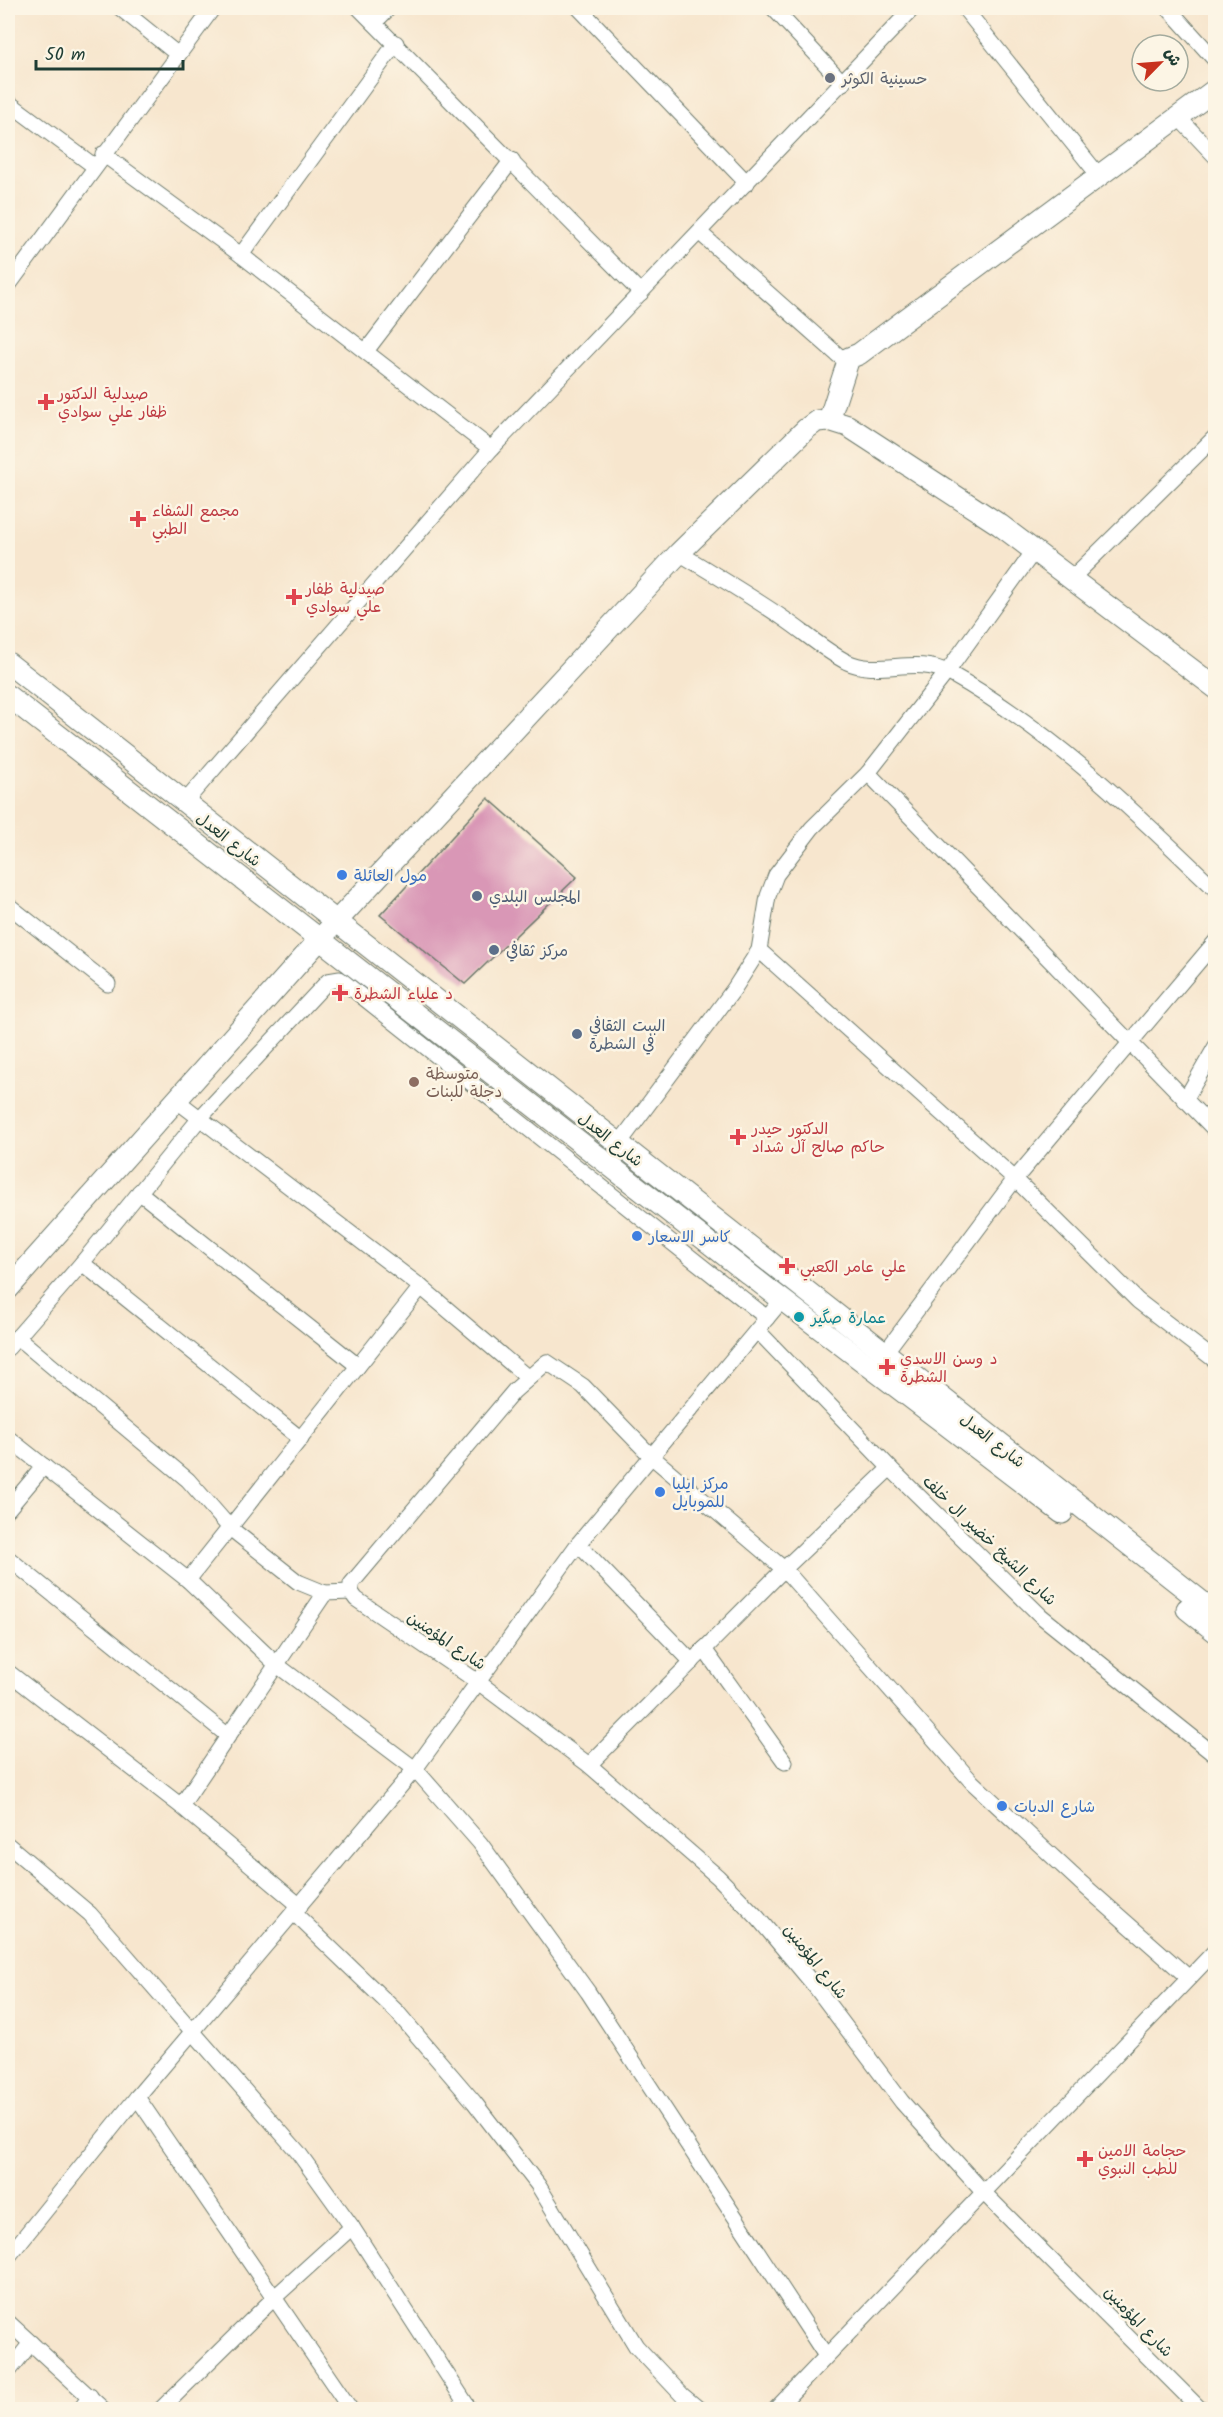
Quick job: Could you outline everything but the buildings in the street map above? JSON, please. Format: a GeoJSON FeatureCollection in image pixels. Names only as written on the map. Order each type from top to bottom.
{"type":"FeatureCollection","features":[{"type":"Feature","properties":{"kind":"street"},"geometry":{"type":"LineString","coordinates":[[120,8],[177,54]]}},
{"type":"Feature","properties":{"kind":"street"},"geometry":{"type":"LineString","coordinates":[[8,286],[98,160],[213,8]]}},
{"type":"Feature","properties":{"kind":"street"},"geometry":{"type":"LineString","coordinates":[[359,8],[512,160],[641,293]]}},
{"type":"Feature","properties":{"kind":"street"},"geometry":{"type":"LineString","coordinates":[[374,22],[389,8]]}},
{"type":"Feature","properties":{"kind":"street"},"geometry":{"type":"LineString","coordinates":[[579,8],[747,183]]}},
{"type":"Feature","properties":{"kind":"street"},"geometry":{"type":"LineString","coordinates":[[773,8],[843,83]]}},
{"type":"Feature","properties":{"kind":"street"},"geometry":{"type":"LineString","coordinates":[[184,803],[491,449],[913,8]]}},
{"type":"Feature","properties":{"kind":"street"},"geometry":{"type":"LineString","coordinates":[[964,8],[1100,177]]}},
{"type":"Feature","properties":{"kind":"street"},"geometry":{"type":"LineString","coordinates":[[1168,8],[1215,61]]}},
{"type":"Feature","properties":{"kind":"street"},"geometry":{"type":"LineString","coordinates":[[241,255],[396,43]]}},
{"type":"Feature","properties":{"kind":"street"},"geometry":{"type":"LineString","coordinates":[[699,232],[839,356],[849,358],[859,354],[1100,177],[1215,89]]}},
{"type":"Feature","properties":{"kind":"street"},"geometry":{"type":"LineString","coordinates":[[8,102],[241,255],[491,449]]}},
{"type":"Feature","properties":{"kind":"street"},"geometry":{"type":"LineString","coordinates":[[1179,118],[1215,157]]}},
{"type":"Feature","properties":{"kind":"street"},"geometry":{"type":"LineString","coordinates":[[366,351],[512,160]]}},
{"type":"Feature","properties":{"kind":"street"},"geometry":{"type":"LineString","coordinates":[[829,420],[849,358]]}},
{"type":"Feature","properties":{"kind":"street"},"geometry":{"type":"LineString","coordinates":[[8,1287],[320,939],[679,553],[793,440],[817,421],[829,420],[848,426],[1000,525],[1215,688]]}},
{"type":"Feature","properties":{"kind":"street"},"geometry":{"type":"LineString","coordinates":[[1071,579],[1215,436]]}},
{"type":"Feature","properties":{"kind":"street"},"geometry":{"type":"LineString","coordinates":[[618,1145],[734,989],[759,950],[768,896],[777,875],[812,828],[868,773],[946,672],[1034,551]]}},
{"type":"Feature","properties":{"kind":"street"},"geometry":{"type":"LineString","coordinates":[[679,553],[745,592],[848,662],[874,669],[918,664],[946,672],[1068,752],[1115,792],[1215,890]]}},
{"type":"Feature","properties":{"kind":"street","name":"شارع العدل"},"geometry":{"type":"LineString","coordinates":[[8,663],[336,924],[1215,1613]]}},
{"type":"Feature","properties":{"kind":"street","name":"شارع العدل"},"geometry":{"type":"LineString","coordinates":[[8,696],[782,1300],[1215,1632]]}},
{"type":"Feature","properties":{"kind":"street"},"geometry":{"type":"LineString","coordinates":[[868,773],[1215,1131]]}},
{"type":"Feature","properties":{"kind":"street"},"geometry":{"type":"LineString","coordinates":[[8,905],[108,984]]}},
{"type":"Feature","properties":{"kind":"street"},"geometry":{"type":"LineString","coordinates":[[884,1354],[1015,1179],[1215,941]]}},
{"type":"Feature","properties":{"kind":"street"},"geometry":{"type":"LineString","coordinates":[[759,950],[1015,1179],[1137,1301],[1215,1361]]}},
{"type":"Feature","properties":{"kind":"street","name":"شارع الشيخ خضير ال خلف"},"geometry":{"type":"LineString","coordinates":[[13,1342],[82,1263],[201,1119],[328,981],[340,979],[762,1324],[890,1468],[1041,1616],[1215,1756]]}},
{"type":"Feature","properties":{"kind":"street"},"geometry":{"type":"LineString","coordinates":[[1185,1100],[1215,1046]]}},
{"type":"Feature","properties":{"kind":"street"},"geometry":{"type":"LineString","coordinates":[[176,1100],[421,1287],[527,1377]]}},
{"type":"Feature","properties":{"kind":"street"},"geometry":{"type":"LineString","coordinates":[[139,1192],[358,1366]]}},
{"type":"Feature","properties":{"kind":"street"},"geometry":{"type":"LineString","coordinates":[[82,1263],[301,1439]]}},
{"type":"Feature","properties":{"kind":"street"},"geometry":{"type":"LineString","coordinates":[[188,1580],[421,1287]]}},
{"type":"Feature","properties":{"kind":"street"},"geometry":{"type":"LineString","coordinates":[[8,2257],[137,2097],[415,1769],[578,1544],[782,1300]]}},
{"type":"Feature","properties":{"kind":"street"},"geometry":{"type":"LineString","coordinates":[[13,1342],[188,1480],[230,1528],[298,1582],[325,1593],[351,1592],[351,1584],[527,1377],[547,1362],[583,1386],[651,1456],[784,1569],[972,1782],[1080,1882],[1189,1978]]}},
{"type":"Feature","properties":{"kind":"street"},"geometry":{"type":"LineString","coordinates":[[8,1438],[188,1580],[278,1665],[415,1769],[480,1843],[588,1992],[826,2356]]}},
{"type":"Feature","properties":{"kind":"street"},"geometry":{"type":"LineString","coordinates":[[8,1509],[44,1466]]}},
{"type":"Feature","properties":{"kind":"street"},"geometry":{"type":"LineString","coordinates":[[589,1765],[784,1569],[890,1468]]}},
{"type":"Feature","properties":{"kind":"street"},"geometry":{"type":"LineString","coordinates":[[578,1544],[692,1662]]}},
{"type":"Feature","properties":{"kind":"street"},"geometry":{"type":"LineString","coordinates":[[8,1558],[227,1735]]}},
{"type":"Feature","properties":{"kind":"street","name":"شارع المؤمنين"},"geometry":{"type":"LineString","coordinates":[[351,1592],[356,1599],[478,1682],[589,1765],[718,1877],[758,1918],[814,1985],[902,2102],[984,2193],[1202,2409]]}},
{"type":"Feature","properties":{"kind":"street"},"geometry":{"type":"LineString","coordinates":[[181,1806],[325,1593]]}},
{"type":"Feature","properties":{"kind":"street"},"geometry":{"type":"LineString","coordinates":[[704,1649],[785,1762]]}},
{"type":"Feature","properties":{"kind":"street"},"geometry":{"type":"LineString","coordinates":[[8,1672],[181,1806],[297,1909],[397,2012],[474,2102],[538,2185],[636,2346],[682,2395],[700,2409]]}},
{"type":"Feature","properties":{"kind":"street"},"geometry":{"type":"LineString","coordinates":[[8,1845],[90,1914],[298,2152],[352,2227],[470,2409]]}},
{"type":"Feature","properties":{"kind":"street"},"geometry":{"type":"LineString","coordinates":[[775,2409],[1215,1950]]}},
{"type":"Feature","properties":{"kind":"street"},"geometry":{"type":"LineString","coordinates":[[137,2097],[276,2296],[351,2409]]}},
{"type":"Feature","properties":{"kind":"street"},"geometry":{"type":"LineString","coordinates":[[160,2409],[276,2296],[352,2227]]}},
{"type":"Feature","properties":{"kind":"street"},"geometry":{"type":"LineString","coordinates":[[8,2322],[104,2409]]}},
{"type":"Feature","properties":{"kind":"street"},"geometry":{"type":"LineString","coordinates":[[8,2372],[31,2343]]}},
{"type":"Feature","properties":{"kind":"street"},"geometry":{"type":"LineString","coordinates":[[79,2409],[90,2396]]}},
{"type":"Feature","properties":{"kind":"place","name":"حسينية الكوثر"},"geometry":{"type":"Point","coordinates":[830,78]}},
{"type":"Feature","properties":{"kind":"place","name":"صيدلية الدكتور ظفار علي سوادي"},"geometry":{"type":"Point","coordinates":[46,402]}},
{"type":"Feature","properties":{"kind":"place","name":"مجمع الشفاء الطبي"},"geometry":{"type":"Point","coordinates":[138,519]}},
{"type":"Feature","properties":{"kind":"place","name":"صيدلية ظفار علي سوادي"},"geometry":{"type":"Point","coordinates":[294,597]}},
{"type":"Feature","properties":{"kind":"place","name":"مول العائلة"},"geometry":{"type":"Point","coordinates":[342,875]}},
{"type":"Feature","properties":{"kind":"place","name":"المجلس البلدي"},"geometry":{"type":"Point","coordinates":[477,896]}},
{"type":"Feature","properties":{"kind":"place","name":"مركز ثقافي"},"geometry":{"type":"Point","coordinates":[494,950]}},
{"type":"Feature","properties":{"kind":"place","name":"د علياء الشطرة"},"geometry":{"type":"Point","coordinates":[340,993]}},
{"type":"Feature","properties":{"kind":"place","name":"البيت الثقافي في الشطرة"},"geometry":{"type":"Point","coordinates":[577,1034]}},
{"type":"Feature","properties":{"kind":"place","name":"متوسطة دجلة للبنات"},"geometry":{"type":"Point","coordinates":[414,1082]}},
{"type":"Feature","properties":{"kind":"place","name":"الدكتور حيدر حاكم صالح آل شداد"},"geometry":{"type":"Point","coordinates":[738,1137]}},
{"type":"Feature","properties":{"kind":"place","name":"كاسر الاسعار"},"geometry":{"type":"Point","coordinates":[637,1236]}},
{"type":"Feature","properties":{"kind":"place","name":"علي عامر الكعبي"},"geometry":{"type":"Point","coordinates":[787,1266]}},
{"type":"Feature","properties":{"kind":"place","name":"عمارة صگير"},"geometry":{"type":"Point","coordinates":[799,1317]}},
{"type":"Feature","properties":{"kind":"place","name":"د وسن الاسدي الشطرة"},"geometry":{"type":"Point","coordinates":[887,1367]}},
{"type":"Feature","properties":{"kind":"place","name":"مركز ايليا للموبايل"},"geometry":{"type":"Point","coordinates":[660,1492]}},
{"type":"Feature","properties":{"kind":"place","name":"شارع الدبات"},"geometry":{"type":"Point","coordinates":[1002,1806]}},
{"type":"Feature","properties":{"kind":"place","name":"حجامة الامين للطب النبوي"},"geometry":{"type":"Point","coordinates":[1085,2159]}}]}
